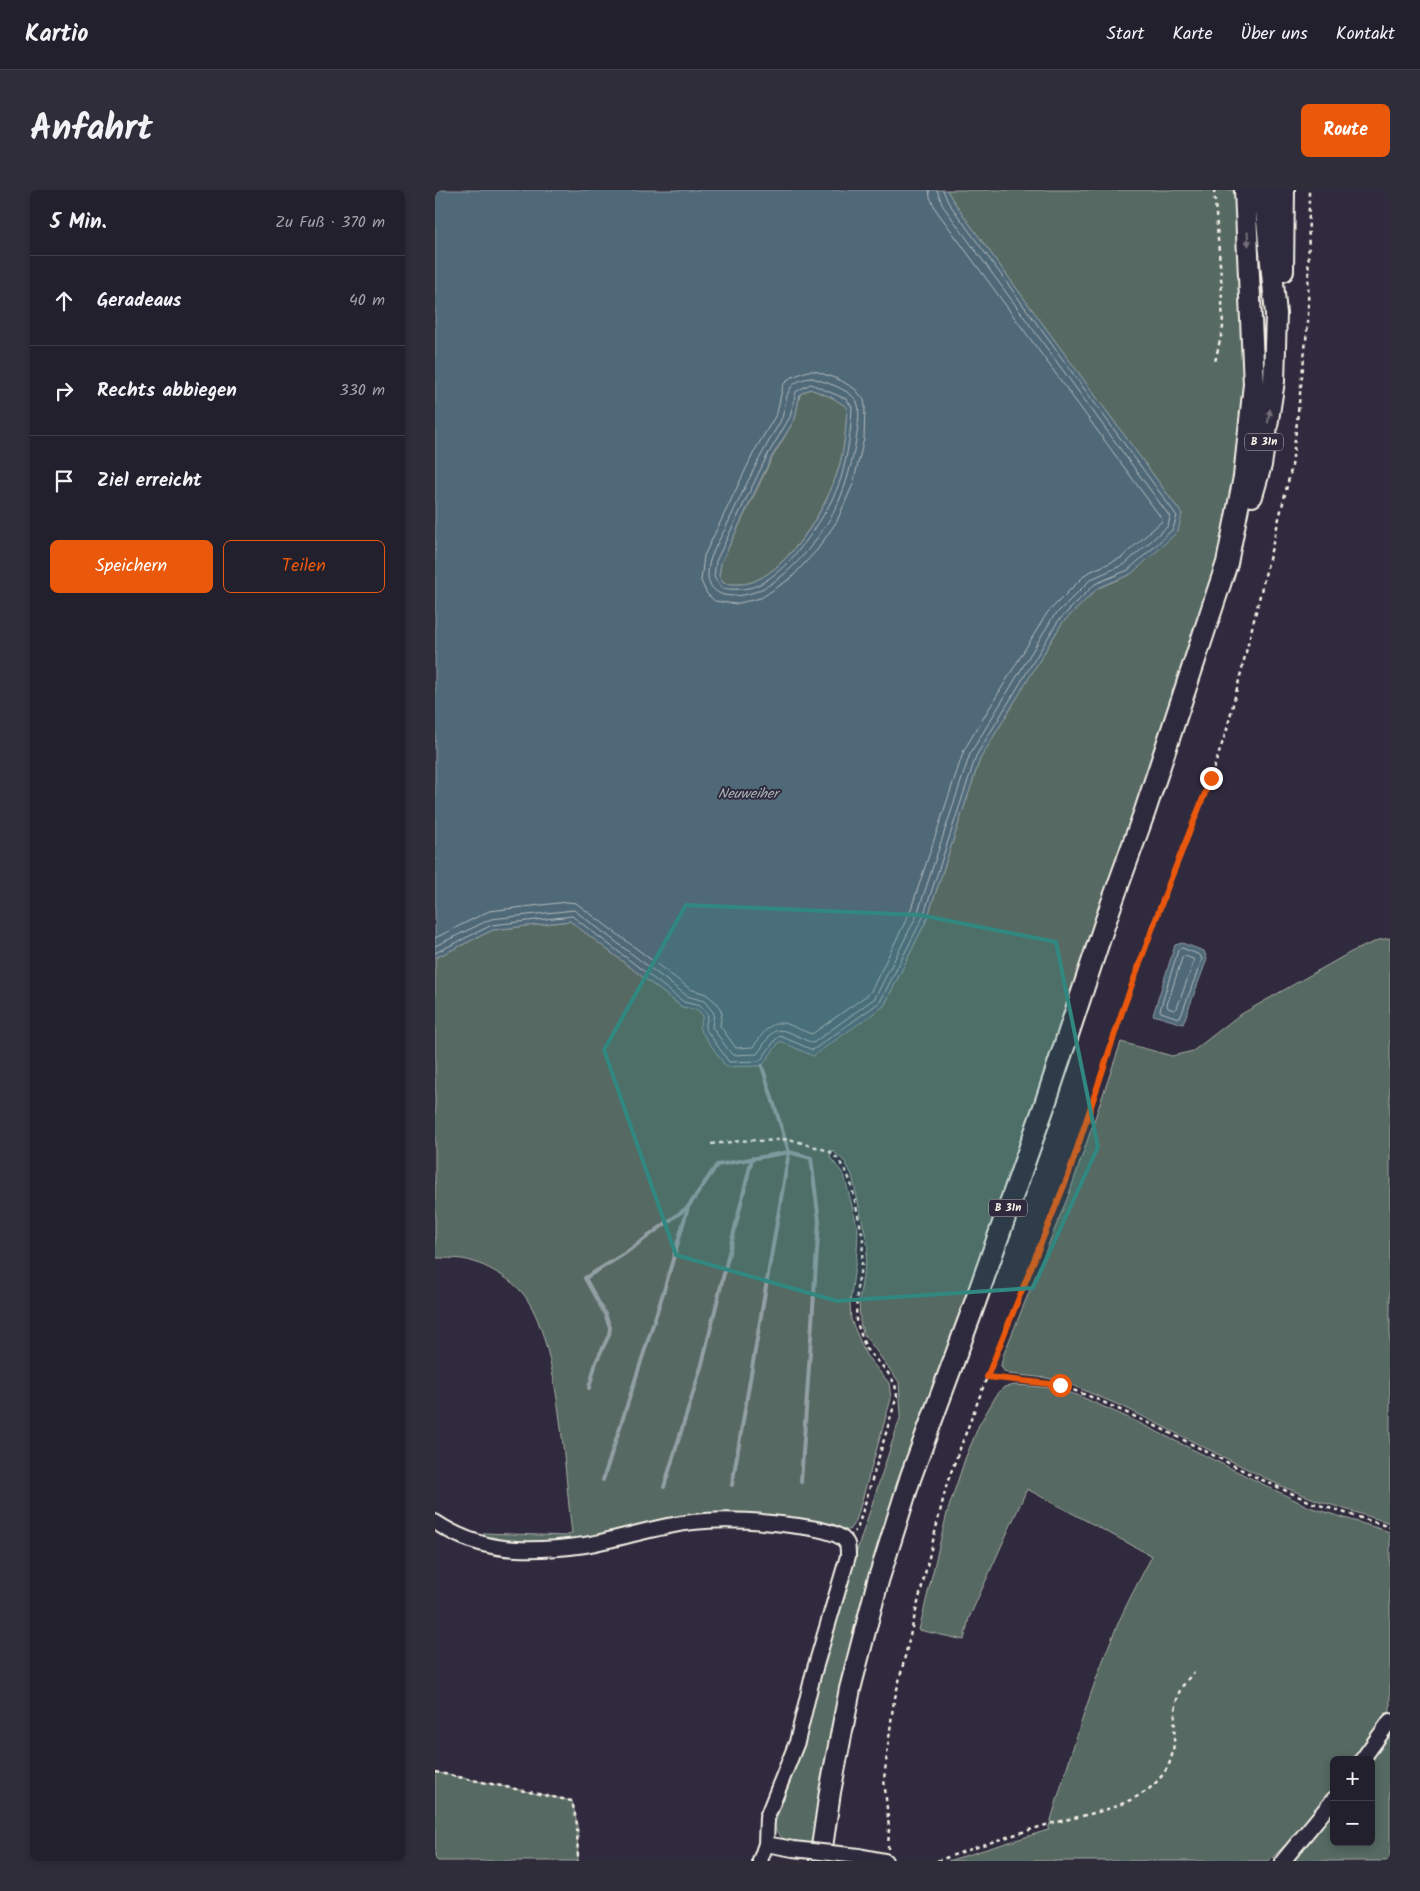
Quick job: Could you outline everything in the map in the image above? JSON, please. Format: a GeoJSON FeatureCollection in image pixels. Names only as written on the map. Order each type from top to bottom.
{"type":"FeatureCollection","features":[{"type":"Feature","properties":{"kind":"highway","name":"B 31n"},"geometry":{"type":"LineString","coordinates":[[1227,563],[1244,478],[1254,384],[1245,190]]}},
{"type":"Feature","properties":{"kind":"highway","name":"B 31n"},"geometry":{"type":"LineString","coordinates":[[820,1861],[830,1792],[851,1689],[883,1564],[911,1476],[971,1314],[1045,1104],[1227,563],[1243,528],[1261,465],[1274,382],[1276,314],[1264,190]]}},
{"type":"Feature","properties":{"kind":"highway"},"geometry":{"type":"LineString","coordinates":[[1276,314],[1283,271],[1284,190]]}},
{"type":"Feature","properties":{"kind":"lane"},"geometry":{"type":"LineString","coordinates":[[435,1522],[468,1540],[515,1549],[586,1545],[683,1524],[735,1519],[819,1529],[840,1537],[847,1544],[848,1556],[813,1675],[797,1742],[767,1817],[766,1844],[760,1861]]}},
{"type":"Feature","properties":{"kind":"lane"},"geometry":{"type":"LineString","coordinates":[[1365,1756],[1390,1721]]}},
{"type":"Feature","properties":{"kind":"lane"},"geometry":{"type":"LineString","coordinates":[[1283,1861],[1332,1801]]}},
{"type":"Feature","properties":{"kind":"lane"},"geometry":{"type":"LineString","coordinates":[[766,1844],[885,1861]]}},
{"type":"Feature","properties":{"kind":"path"},"geometry":{"type":"LineString","coordinates":[[1215,190],[1223,327],[1215,362]]}},
{"type":"Feature","properties":{"kind":"path"},"geometry":{"type":"LineString","coordinates":[[885,1861],[889,1845],[889,1828],[884,1779],[893,1706],[947,1483],[987,1377],[1068,1176],[1123,1009],[1168,886],[1205,795],[1227,729],[1292,466],[1308,322],[1309,190]]}},
{"type":"Feature","properties":{"kind":"path"},"geometry":{"type":"LineString","coordinates":[[711,1144],[789,1138],[829,1151],[837,1158],[846,1171],[857,1205],[863,1238],[855,1320],[866,1349],[886,1370],[895,1384],[897,1396],[858,1528],[847,1544]]}},
{"type":"Feature","properties":{"kind":"path"},"geometry":{"type":"LineString","coordinates":[[987,1377],[1060,1385],[1094,1398],[1162,1429],[1258,1478],[1313,1503],[1390,1527]]}},
{"type":"Feature","properties":{"kind":"path"},"geometry":{"type":"LineString","coordinates":[[937,1861],[1037,1828],[1114,1806],[1145,1792],[1159,1779],[1167,1767],[1175,1738],[1174,1713],[1179,1692],[1194,1672]]}},
{"type":"Feature","properties":{"kind":"path"},"geometry":{"type":"LineString","coordinates":[[435,1772],[572,1801],[577,1824],[578,1861]]}},
{"type":"Feature","properties":{"kind":"highlighted area"},"geometry":{"type":"Polygon","coordinates":[[[686,905],[920,915],[1056,942],[1098,1147],[1033,1288],[837,1301],[676,1255],[604,1050],[686,905]]]}},
{"type":"Feature","properties":{"kind":"green space"},"geometry":{"type":"Polygon","coordinates":[[[947,190],[1245,190],[1254,384],[1227,563],[911,1476],[824,1833],[811,1844],[799,1843],[784,1839],[774,1826],[800,1754],[839,1606],[901,1415],[899,1382],[863,1333],[860,1322],[859,1300],[868,1247],[852,1175],[845,1162],[832,1150],[830,1157],[844,1175],[858,1229],[850,1303],[851,1320],[866,1355],[889,1383],[891,1399],[856,1521],[849,1530],[838,1531],[773,1517],[544,1543],[514,1542],[485,1538],[484,1533],[566,1536],[572,1533],[558,1404],[543,1335],[532,1308],[518,1288],[492,1270],[469,1260],[435,1258],[435,958],[493,930],[570,921],[682,1007],[698,1010],[703,1015],[780,1041],[884,1006],[927,919],[980,759],[1062,623],[1098,588],[1131,574],[1182,514],[968,222],[947,190]]]}},
{"type":"Feature","properties":{"kind":"green space"},"geometry":{"type":"Polygon","coordinates":[[[810,389],[831,397],[847,407],[842,452],[830,492],[814,522],[793,550],[781,562],[753,582],[740,584],[723,583],[719,576],[721,563],[772,458],[795,419],[800,394],[810,389]]]}},
{"type":"Feature","properties":{"kind":"green space"},"geometry":{"type":"Polygon","coordinates":[[[1390,938],[1390,1523],[1319,1501],[1281,1486],[1128,1409],[1067,1383],[1047,1378],[1009,1374],[1001,1366],[1003,1356],[1069,1194],[1121,1042],[1172,1056],[1193,1051],[1238,1016],[1351,952],[1379,940],[1390,938]]]}},
{"type":"Feature","properties":{"kind":"green space"},"geometry":{"type":"Polygon","coordinates":[[[1016,1385],[1053,1388],[1077,1395],[1131,1419],[1309,1507],[1390,1532],[1390,1712],[1358,1756],[1330,1756],[1330,1794],[1303,1827],[1269,1861],[948,1861],[1048,1830],[1108,1646],[1152,1556],[1027,1489],[969,1618],[964,1640],[919,1630],[947,1513],[965,1459],[979,1425],[996,1396],[1004,1387],[1016,1385]]]}},
{"type":"Feature","properties":{"kind":"green space"},"geometry":{"type":"Polygon","coordinates":[[[1390,1734],[1390,1861],[1289,1861],[1330,1815],[1330,1846],[1375,1846],[1374,1756],[1390,1734]]]}},
{"type":"Feature","properties":{"kind":"green space"},"geometry":{"type":"Polygon","coordinates":[[[435,1772],[572,1801],[577,1824],[578,1861],[435,1861],[435,1772]]]}},
{"type":"Feature","properties":{"kind":"water","name":"Neuweiher"},"geometry":{"type":"Polygon","coordinates":[[[435,190],[947,190],[968,222],[1182,514],[1178,531],[1156,552],[1131,574],[1098,588],[1062,623],[980,759],[927,919],[884,1006],[813,1056],[780,1041],[762,1066],[726,1067],[699,1028],[703,1016],[698,1010],[682,1007],[570,921],[493,930],[435,958],[435,190]],[[810,389],[800,394],[795,419],[771,458],[721,563],[719,576],[723,583],[749,583],[770,572],[793,550],[823,507],[841,461],[846,425],[847,407],[831,397],[810,389]]]}},
{"type":"Feature","properties":{"kind":"water"},"geometry":{"type":"Polygon","coordinates":[[[1182,943],[1204,951],[1207,959],[1183,1024],[1153,1015],[1175,945],[1182,943]]]}},
{"type":"Feature","properties":{"kind":"waterway"},"geometry":{"type":"LineString","coordinates":[[603,1480],[665,1287],[688,1207],[717,1165],[789,1152],[762,1066]]}},
{"type":"Feature","properties":{"kind":"waterway"},"geometry":{"type":"LineString","coordinates":[[732,1485],[789,1152],[811,1158],[819,1221],[801,1482]]}},
{"type":"Feature","properties":{"kind":"waterway"},"geometry":{"type":"LineString","coordinates":[[664,1487],[702,1364],[752,1158]]}},
{"type":"Feature","properties":{"kind":"waterway"},"geometry":{"type":"LineString","coordinates":[[589,1388],[596,1362],[609,1335],[610,1327],[585,1278],[624,1254],[688,1207]]}},
{"type":"Feature","properties":{"kind":"route"},"geometry":{"type":"LineString","coordinates":[[1060,1385],[987,1377],[1068,1176],[1123,1009],[1168,886],[1211,778]]}}]}
